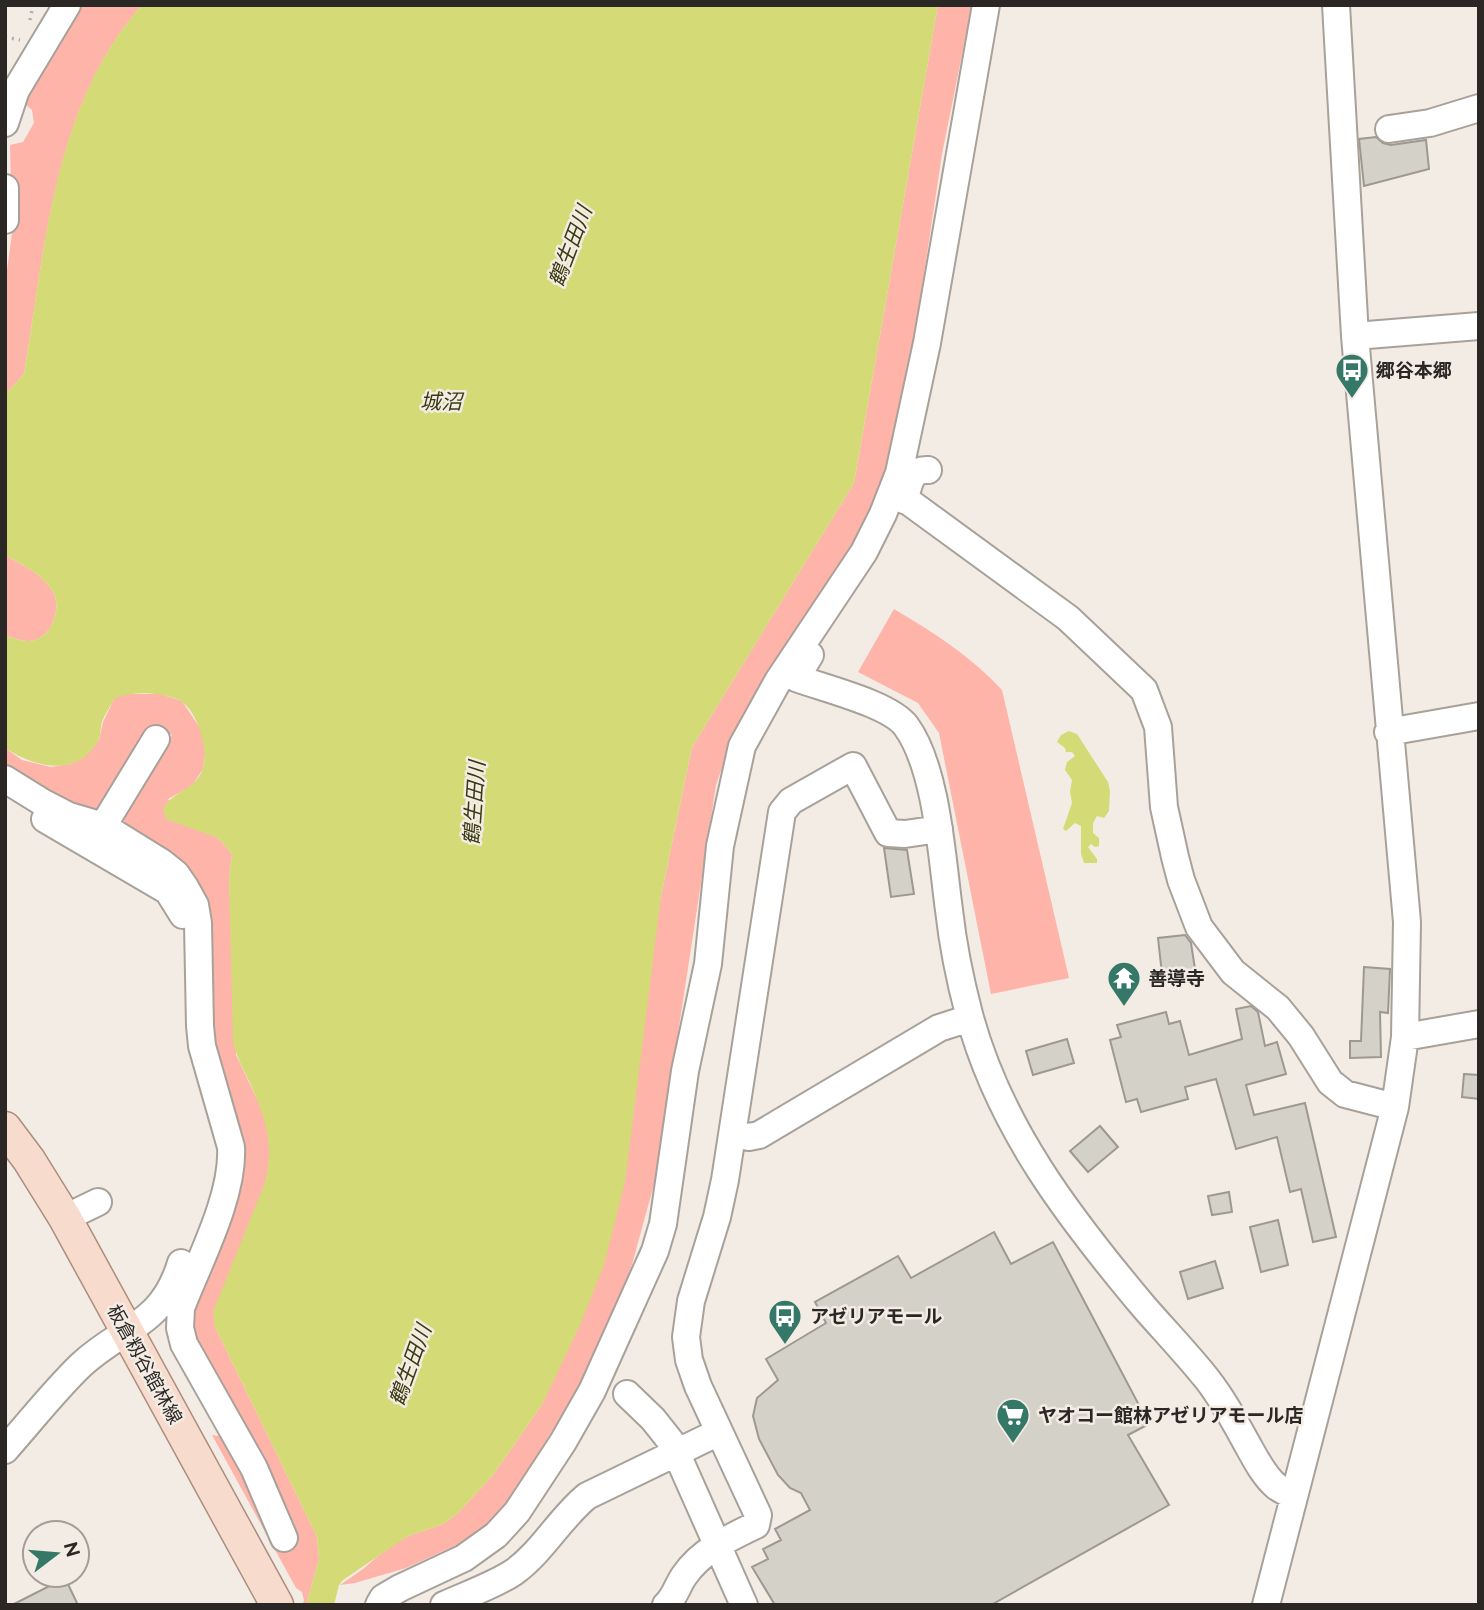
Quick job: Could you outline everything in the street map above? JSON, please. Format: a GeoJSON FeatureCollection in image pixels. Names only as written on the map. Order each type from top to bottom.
{"type":"FeatureCollection","features":[{"type":"Feature","properties":{"kind":"main road","name":"板倉籾谷館林線"},"geometry":{"type":"LineString","coordinates":[[5,1128],[29,1160],[65,1218],[277,1605]]}},
{"type":"Feature","properties":{"kind":"street"},"geometry":{"type":"LineString","coordinates":[[5,123],[16,90],[68,5]]}},
{"type":"Feature","properties":{"kind":"street"},"geometry":{"type":"LineString","coordinates":[[379,1605],[383,1598],[400,1588],[464,1558],[496,1535],[517,1512],[563,1442],[592,1391],[655,1251],[663,1224],[685,1071],[708,964],[720,846],[742,746],[778,681],[864,552],[899,474],[927,343],[986,5]]}},
{"type":"Feature","properties":{"kind":"street"},"geometry":{"type":"LineString","coordinates":[[1266,1605],[1395,1107],[1405,1037],[1407,922],[1388,732],[1355,336],[1336,5]]}},
{"type":"Feature","properties":{"kind":"street"},"geometry":{"type":"LineString","coordinates":[[1389,129],[1430,123],[1479,108]]}},
{"type":"Feature","properties":{"kind":"street"},"geometry":{"type":"LineString","coordinates":[[5,188],[5,220]]}},
{"type":"Feature","properties":{"kind":"street"},"geometry":{"type":"LineString","coordinates":[[1355,336],[1479,326]]}},
{"type":"Feature","properties":{"kind":"street"},"geometry":{"type":"LineString","coordinates":[[928,470],[918,470],[912,474],[905,499],[869,572],[796,678],[870,703],[896,716],[905,724],[921,758],[939,829],[955,951],[970,1018],[996,1094],[1048,1185],[1144,1307],[1208,1380],[1229,1411],[1257,1462],[1275,1485],[1294,1496]]}},
{"type":"Feature","properties":{"kind":"street"},"geometry":{"type":"LineString","coordinates":[[905,499],[1068,618],[1144,690],[1158,727],[1164,807],[1175,857],[1199,927],[1233,972],[1278,1008],[1301,1036],[1330,1082],[1345,1094],[1395,1107]]}},
{"type":"Feature","properties":{"kind":"street"},"geometry":{"type":"LineString","coordinates":[[1388,732],[1479,716]]}},
{"type":"Feature","properties":{"kind":"street"},"geometry":{"type":"LineString","coordinates":[[103,825],[156,740]]}},
{"type":"Feature","properties":{"kind":"street"},"geometry":{"type":"LineString","coordinates":[[666,1605],[684,1576],[699,1559],[717,1545],[756,1525],[758,1515],[689,1360],[687,1337],[691,1301],[717,1217],[733,1135],[782,811],[791,800],[853,766],[888,833],[905,834],[939,829]]}},
{"type":"Feature","properties":{"kind":"street"},"geometry":{"type":"LineString","coordinates":[[5,779],[69,816],[103,825],[176,874],[195,905],[199,942],[202,1046],[232,1147],[232,1161],[227,1192],[181,1308],[180,1328],[184,1344],[254,1468],[284,1538]]}},
{"type":"Feature","properties":{"kind":"street"},"geometry":{"type":"LineString","coordinates":[[5,796],[168,891],[185,919],[190,1044],[220,1158],[214,1184],[169,1292],[157,1310],[80,1366],[5,1450]]}},
{"type":"Feature","properties":{"kind":"street"},"geometry":{"type":"LineString","coordinates":[[733,1135],[759,1135],[939,1028],[970,1018]]}},
{"type":"Feature","properties":{"kind":"street"},"geometry":{"type":"LineString","coordinates":[[1405,1037],[1479,1024]]}},
{"type":"Feature","properties":{"kind":"street"},"geometry":{"type":"LineString","coordinates":[[65,1218],[98,1202]]}},
{"type":"Feature","properties":{"kind":"street"},"geometry":{"type":"LineString","coordinates":[[627,1394],[665,1433],[677,1454],[744,1605]]}},
{"type":"Feature","properties":{"kind":"street"},"geometry":{"type":"LineString","coordinates":[[449,1602],[513,1572],[587,1496],[719,1432]]}},
{"type":"Feature","properties":{"kind":"shaded area"},"geometry":{"type":"Polygon","coordinates":[[[74,5],[142,5],[113,44],[89,87],[72,132],[47,228],[24,374],[5,395],[5,285],[12,233],[10,145],[23,142],[34,123],[32,110],[26,105],[15,106],[74,5]]]}},
{"type":"Feature","properties":{"kind":"shaded area"},"geometry":{"type":"Polygon","coordinates":[[[938,5],[972,5],[942,154],[896,461],[873,522],[733,736],[716,785],[656,1177],[625,1290],[580,1387],[492,1522],[472,1538],[406,1568],[340,1585],[408,1536],[443,1524],[458,1513],[493,1475],[543,1403],[661,896],[692,747],[854,483],[938,5]]]}},
{"type":"Feature","properties":{"kind":"shaded area"},"geometry":{"type":"Polygon","coordinates":[[[5,555],[44,580],[56,599],[52,624],[48,631],[35,640],[24,641],[5,636],[5,555]]]}},
{"type":"Feature","properties":{"kind":"shaded area"},"geometry":{"type":"Polygon","coordinates":[[[894,609],[951,646],[1002,690],[1069,978],[991,994],[939,733],[918,703],[858,672],[894,609]]]}},
{"type":"Feature","properties":{"kind":"shaded area"},"geometry":{"type":"Polygon","coordinates":[[[125,694],[160,694],[182,701],[200,728],[206,749],[203,769],[192,786],[168,799],[218,838],[232,854],[229,878],[236,1055],[262,1110],[269,1134],[270,1159],[266,1180],[215,1327],[317,1537],[319,1559],[306,1605],[302,1605],[302,1592],[296,1588],[212,1435],[231,1438],[194,1349],[185,1316],[229,1200],[192,887],[199,883],[191,870],[184,875],[110,826],[163,752],[172,735],[155,725],[98,820],[5,773],[5,748],[22,760],[51,767],[70,764],[99,740],[103,722],[115,697],[125,694]]]}},
{"type":"Feature","properties":{"kind":"water","name":"城沼"},"geometry":{"type":"Polygon","coordinates":[[[142,5],[938,5],[854,483],[692,747],[661,896],[625,1182],[604,1265],[580,1325],[543,1403],[493,1475],[458,1513],[443,1524],[408,1536],[343,1580],[334,1605],[306,1605],[319,1559],[317,1537],[215,1327],[213,1312],[266,1180],[269,1153],[264,1118],[233,1041],[229,878],[232,854],[218,838],[166,819],[163,809],[172,798],[200,776],[204,751],[200,730],[191,712],[179,700],[164,695],[139,693],[115,698],[102,722],[97,743],[88,754],[77,761],[54,766],[41,764],[5,748],[5,636],[27,641],[42,636],[52,624],[56,599],[44,580],[5,555],[5,395],[24,374],[47,229],[71,133],[89,87],[112,44],[142,5]]]}},
{"type":"Feature","properties":{"kind":"water"},"geometry":{"type":"Polygon","coordinates":[[[1069,731],[1077,734],[1108,782],[1110,791],[1109,811],[1104,818],[1097,816],[1093,823],[1093,833],[1099,838],[1099,846],[1091,844],[1088,847],[1097,863],[1084,863],[1081,854],[1081,826],[1075,823],[1066,831],[1063,829],[1072,803],[1072,780],[1065,770],[1067,762],[1075,756],[1072,752],[1066,752],[1057,742],[1061,735],[1069,731]]]}},
{"type":"Feature","properties":{"kind":"building"},"geometry":{"type":"Polygon","coordinates":[[[1376,137],[1391,145],[1426,140],[1429,169],[1364,186],[1359,139],[1376,137]]]}},
{"type":"Feature","properties":{"kind":"building"},"geometry":{"type":"Polygon","coordinates":[[[884,848],[907,850],[914,894],[891,897],[884,848]]]}},
{"type":"Feature","properties":{"kind":"building"},"geometry":{"type":"Polygon","coordinates":[[[1185,935],[1191,943],[1195,969],[1162,974],[1158,938],[1185,935]]]}},
{"type":"Feature","properties":{"kind":"building"},"geometry":{"type":"Polygon","coordinates":[[[1364,967],[1390,969],[1388,1013],[1380,1012],[1381,1057],[1350,1058],[1350,1041],[1361,1041],[1364,967]]]}},
{"type":"Feature","properties":{"kind":"building"},"geometry":{"type":"Polygon","coordinates":[[[1251,1006],[1258,1012],[1265,1046],[1277,1042],[1286,1074],[1246,1085],[1254,1115],[1305,1103],[1336,1237],[1313,1242],[1301,1189],[1290,1192],[1277,1137],[1236,1149],[1216,1079],[1185,1087],[1188,1099],[1141,1112],[1137,1099],[1126,1102],[1110,1040],[1121,1037],[1117,1025],[1166,1012],[1169,1024],[1180,1021],[1189,1055],[1242,1039],[1236,1009],[1251,1006]]]}},
{"type":"Feature","properties":{"kind":"building"},"geometry":{"type":"Polygon","coordinates":[[[1067,1039],[1074,1063],[1033,1075],[1026,1051],[1067,1039]]]}},
{"type":"Feature","properties":{"kind":"building"},"geometry":{"type":"Polygon","coordinates":[[[1464,1074],[1479,1075],[1479,1099],[1462,1097],[1464,1074]]]}},
{"type":"Feature","properties":{"kind":"building"},"geometry":{"type":"Polygon","coordinates":[[[1100,1126],[1118,1147],[1088,1172],[1070,1151],[1100,1126]]]}},
{"type":"Feature","properties":{"kind":"building"},"geometry":{"type":"Polygon","coordinates":[[[1229,1192],[1232,1212],[1212,1215],[1208,1196],[1229,1192]]]}},
{"type":"Feature","properties":{"kind":"building"},"geometry":{"type":"Polygon","coordinates":[[[1278,1220],[1288,1265],[1261,1272],[1250,1227],[1278,1220]]]}},
{"type":"Feature","properties":{"kind":"building"},"geometry":{"type":"Polygon","coordinates":[[[994,1232],[1011,1264],[1053,1242],[1149,1424],[1128,1435],[1169,1505],[991,1605],[775,1605],[752,1567],[768,1559],[763,1549],[781,1540],[775,1529],[810,1510],[801,1493],[790,1488],[778,1475],[759,1439],[753,1416],[757,1398],[778,1380],[766,1359],[826,1323],[815,1302],[898,1256],[911,1278],[994,1232]]]}},
{"type":"Feature","properties":{"kind":"building"},"geometry":{"type":"Polygon","coordinates":[[[1215,1261],[1223,1288],[1188,1299],[1180,1272],[1215,1261]]]}},
{"type":"Feature","properties":{"kind":"building"},"geometry":{"type":"Polygon","coordinates":[[[43,1589],[70,1589],[78,1605],[12,1605],[43,1589]]]}},
{"type":"Feature","properties":{"kind":"place","name":"郷谷本郷"},"geometry":{"type":"Point","coordinates":[1352,400]}},
{"type":"Feature","properties":{"kind":"place","name":"善導寺"},"geometry":{"type":"Point","coordinates":[1124,1008]}},
{"type":"Feature","properties":{"kind":"place","name":"アゼリアモール"},"geometry":{"type":"Point","coordinates":[785,1346]}},
{"type":"Feature","properties":{"kind":"place","name":"ヤオコー館林アゼリアモール店"},"geometry":{"type":"Point","coordinates":[1013,1445]}},
{"type":"Feature","properties":{"kind":"water label","name":"鶴生田川"},"geometry":{"type":"Point","coordinates":[570,246]}},
{"type":"Feature","properties":{"kind":"water label","name":"鶴生田川"},"geometry":{"type":"Point","coordinates":[474,803]}},
{"type":"Feature","properties":{"kind":"water label","name":"鶴生田川"},"geometry":{"type":"Point","coordinates":[410,1365]}}]}
